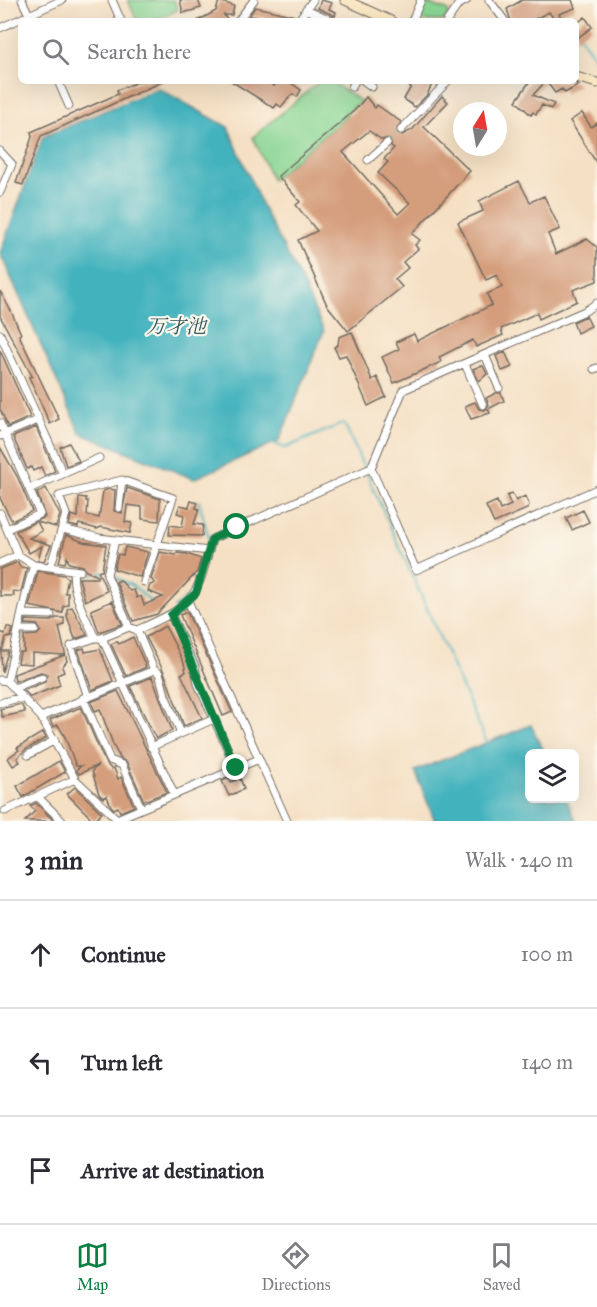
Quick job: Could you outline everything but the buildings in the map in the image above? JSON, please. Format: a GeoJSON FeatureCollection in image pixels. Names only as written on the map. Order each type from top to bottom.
{"type":"FeatureCollection","features":[{"type":"Feature","properties":{"kind":"main road"},"geometry":{"type":"LineString","coordinates":[[345,0],[384,18]]}},
{"type":"Feature","properties":{"kind":"main road"},"geometry":{"type":"LineString","coordinates":[[579,78],[597,83]]}},
{"type":"Feature","properties":{"kind":"street"},"geometry":{"type":"LineString","coordinates":[[22,0],[30,18],[62,0]]}},
{"type":"Feature","properties":{"kind":"street"},"geometry":{"type":"LineString","coordinates":[[112,0],[120,18]]}},
{"type":"Feature","properties":{"kind":"street"},"geometry":{"type":"LineString","coordinates":[[240,18],[254,0]]}},
{"type":"Feature","properties":{"kind":"street"},"geometry":{"type":"LineString","coordinates":[[300,18],[313,0]]}},
{"type":"Feature","properties":{"kind":"street"},"geometry":{"type":"LineString","coordinates":[[413,18],[421,0]]}},
{"type":"Feature","properties":{"kind":"street"},"geometry":{"type":"LineString","coordinates":[[448,18],[456,2],[467,0]]}},
{"type":"Feature","properties":{"kind":"street"},"geometry":{"type":"LineString","coordinates":[[489,0],[503,18]]}},
{"type":"Feature","properties":{"kind":"street"},"geometry":{"type":"LineString","coordinates":[[306,9],[326,18]]}},
{"type":"Feature","properties":{"kind":"street"},"geometry":{"type":"LineString","coordinates":[[0,28],[18,22]]}},
{"type":"Feature","properties":{"kind":"street"},"geometry":{"type":"LineString","coordinates":[[59,84],[69,106]]}},
{"type":"Feature","properties":{"kind":"street"},"geometry":{"type":"LineString","coordinates":[[368,84],[372,87]]}},
{"type":"Feature","properties":{"kind":"street"},"geometry":{"type":"LineString","coordinates":[[401,130],[445,84]]}},
{"type":"Feature","properties":{"kind":"street"},"geometry":{"type":"LineString","coordinates":[[368,160],[387,143]]}},
{"type":"Feature","properties":{"kind":"street"},"geometry":{"type":"LineString","coordinates":[[0,151],[12,164],[0,192]]}},
{"type":"Feature","properties":{"kind":"street"},"geometry":{"type":"LineString","coordinates":[[141,808],[122,765],[110,760],[72,667],[70,643],[133,629],[171,615],[188,601],[201,583],[212,539],[370,468],[403,390],[585,311],[597,303]]}},
{"type":"Feature","properties":{"kind":"street"},"geometry":{"type":"LineString","coordinates":[[0,334],[63,474]]}},
{"type":"Feature","properties":{"kind":"street"},"geometry":{"type":"LineString","coordinates":[[485,355],[499,388]]}},
{"type":"Feature","properties":{"kind":"street"},"geometry":{"type":"LineString","coordinates":[[465,364],[483,405]]}},
{"type":"Feature","properties":{"kind":"street"},"geometry":{"type":"LineString","coordinates":[[3,435],[38,420]]}},
{"type":"Feature","properties":{"kind":"street"},"geometry":{"type":"LineString","coordinates":[[0,423],[3,435],[40,514],[7,529]]}},
{"type":"Feature","properties":{"kind":"street"},"geometry":{"type":"LineString","coordinates":[[29,489],[99,458]]}},
{"type":"Feature","properties":{"kind":"street"},"geometry":{"type":"LineString","coordinates":[[370,468],[416,570],[597,489]]}},
{"type":"Feature","properties":{"kind":"street"},"geometry":{"type":"LineString","coordinates":[[119,508],[122,480]]}},
{"type":"Feature","properties":{"kind":"street"},"geometry":{"type":"LineString","coordinates":[[51,565],[66,514],[58,496],[122,480],[172,498],[157,545],[145,567],[144,582]]}},
{"type":"Feature","properties":{"kind":"street"},"geometry":{"type":"LineString","coordinates":[[0,513],[18,555],[34,565],[51,565],[77,571],[72,578],[76,603],[122,683],[174,794]]}},
{"type":"Feature","properties":{"kind":"street"},"geometry":{"type":"LineString","coordinates":[[63,529],[115,540],[209,551]]}},
{"type":"Feature","properties":{"kind":"street"},"geometry":{"type":"LineString","coordinates":[[115,540],[107,575],[111,596],[133,629],[154,670],[159,673],[165,695],[182,733]]}},
{"type":"Feature","properties":{"kind":"street"},"geometry":{"type":"LineString","coordinates":[[0,563],[18,555]]}},
{"type":"Feature","properties":{"kind":"street"},"geometry":{"type":"LineString","coordinates":[[34,565],[20,630],[4,680],[40,717],[75,779],[118,820],[141,808],[259,759]]}},
{"type":"Feature","properties":{"kind":"street"},"geometry":{"type":"LineString","coordinates":[[188,601],[287,821]]}},
{"type":"Feature","properties":{"kind":"street"},"geometry":{"type":"LineString","coordinates":[[22,614],[51,615]]}},
{"type":"Feature","properties":{"kind":"street"},"geometry":{"type":"LineString","coordinates":[[171,615],[195,667],[198,684],[236,768]]}},
{"type":"Feature","properties":{"kind":"street"},"geometry":{"type":"LineString","coordinates":[[20,630],[35,630]]}},
{"type":"Feature","properties":{"kind":"street"},"geometry":{"type":"LineString","coordinates":[[40,717],[154,670]]}},
{"type":"Feature","properties":{"kind":"street"},"geometry":{"type":"LineString","coordinates":[[14,688],[42,677]]}},
{"type":"Feature","properties":{"kind":"street"},"geometry":{"type":"LineString","coordinates":[[0,703],[22,697]]}},
{"type":"Feature","properties":{"kind":"street"},"geometry":{"type":"LineString","coordinates":[[151,747],[214,719]]}},
{"type":"Feature","properties":{"kind":"street"},"geometry":{"type":"LineString","coordinates":[[28,755],[55,740]]}},
{"type":"Feature","properties":{"kind":"street"},"geometry":{"type":"LineString","coordinates":[[5,811],[75,779]]}},
{"type":"Feature","properties":{"kind":"street"},"geometry":{"type":"LineString","coordinates":[[37,796],[62,821]]}},
{"type":"Feature","properties":{"kind":"green space"},"geometry":{"type":"Polygon","coordinates":[[[128,0],[174,0],[178,10],[161,18],[136,18],[128,0]]]}},
{"type":"Feature","properties":{"kind":"green space"},"geometry":{"type":"Polygon","coordinates":[[[425,3],[447,10],[449,13],[446,18],[418,18],[425,3]]]}},
{"type":"Feature","properties":{"kind":"green space"},"geometry":{"type":"Polygon","coordinates":[[[316,84],[335,84],[361,101],[346,114],[347,116],[272,180],[253,137],[316,84]]]}},
{"type":"Feature","properties":{"kind":"water","name":"万才池"},"geometry":{"type":"Polygon","coordinates":[[[158,88],[228,127],[263,208],[301,280],[324,331],[279,441],[194,479],[80,433],[0,253],[43,137],[158,88]]]}},
{"type":"Feature","properties":{"kind":"water"},"geometry":{"type":"Polygon","coordinates":[[[531,725],[543,749],[525,749],[525,803],[568,803],[576,821],[435,821],[415,771],[531,725]]]}},
{"type":"Feature","properties":{"kind":"waterway"},"geometry":{"type":"LineString","coordinates":[[560,12],[565,18]]}},
{"type":"Feature","properties":{"kind":"waterway"},"geometry":{"type":"LineString","coordinates":[[579,34],[597,61]]}},
{"type":"Feature","properties":{"kind":"waterway"},"geometry":{"type":"LineString","coordinates":[[273,443],[285,448],[344,423],[487,743]]}},
{"type":"Feature","properties":{"kind":"waterway"},"geometry":{"type":"LineString","coordinates":[[199,501],[209,539]]}},
{"type":"Feature","properties":{"kind":"waterway"},"geometry":{"type":"LineString","coordinates":[[78,576],[103,573]]}},
{"type":"Feature","properties":{"kind":"waterway"},"geometry":{"type":"LineString","coordinates":[[111,575],[136,588],[152,603]]}},
{"type":"Feature","properties":{"kind":"waterway"},"geometry":{"type":"LineString","coordinates":[[174,608],[186,598]]}},
{"type":"Feature","properties":{"kind":"waterway"},"geometry":{"type":"LineString","coordinates":[[16,657],[25,616]]}},
{"type":"Feature","properties":{"kind":"tunnel"},"geometry":{"type":"LineString","coordinates":[[387,143],[401,130]]}},
{"type":"Feature","properties":{"kind":"route"},"geometry":{"type":"LineString","coordinates":[[236,768],[198,684],[195,667],[171,615],[196,593],[201,583],[212,539],[237,527]]}}]}
